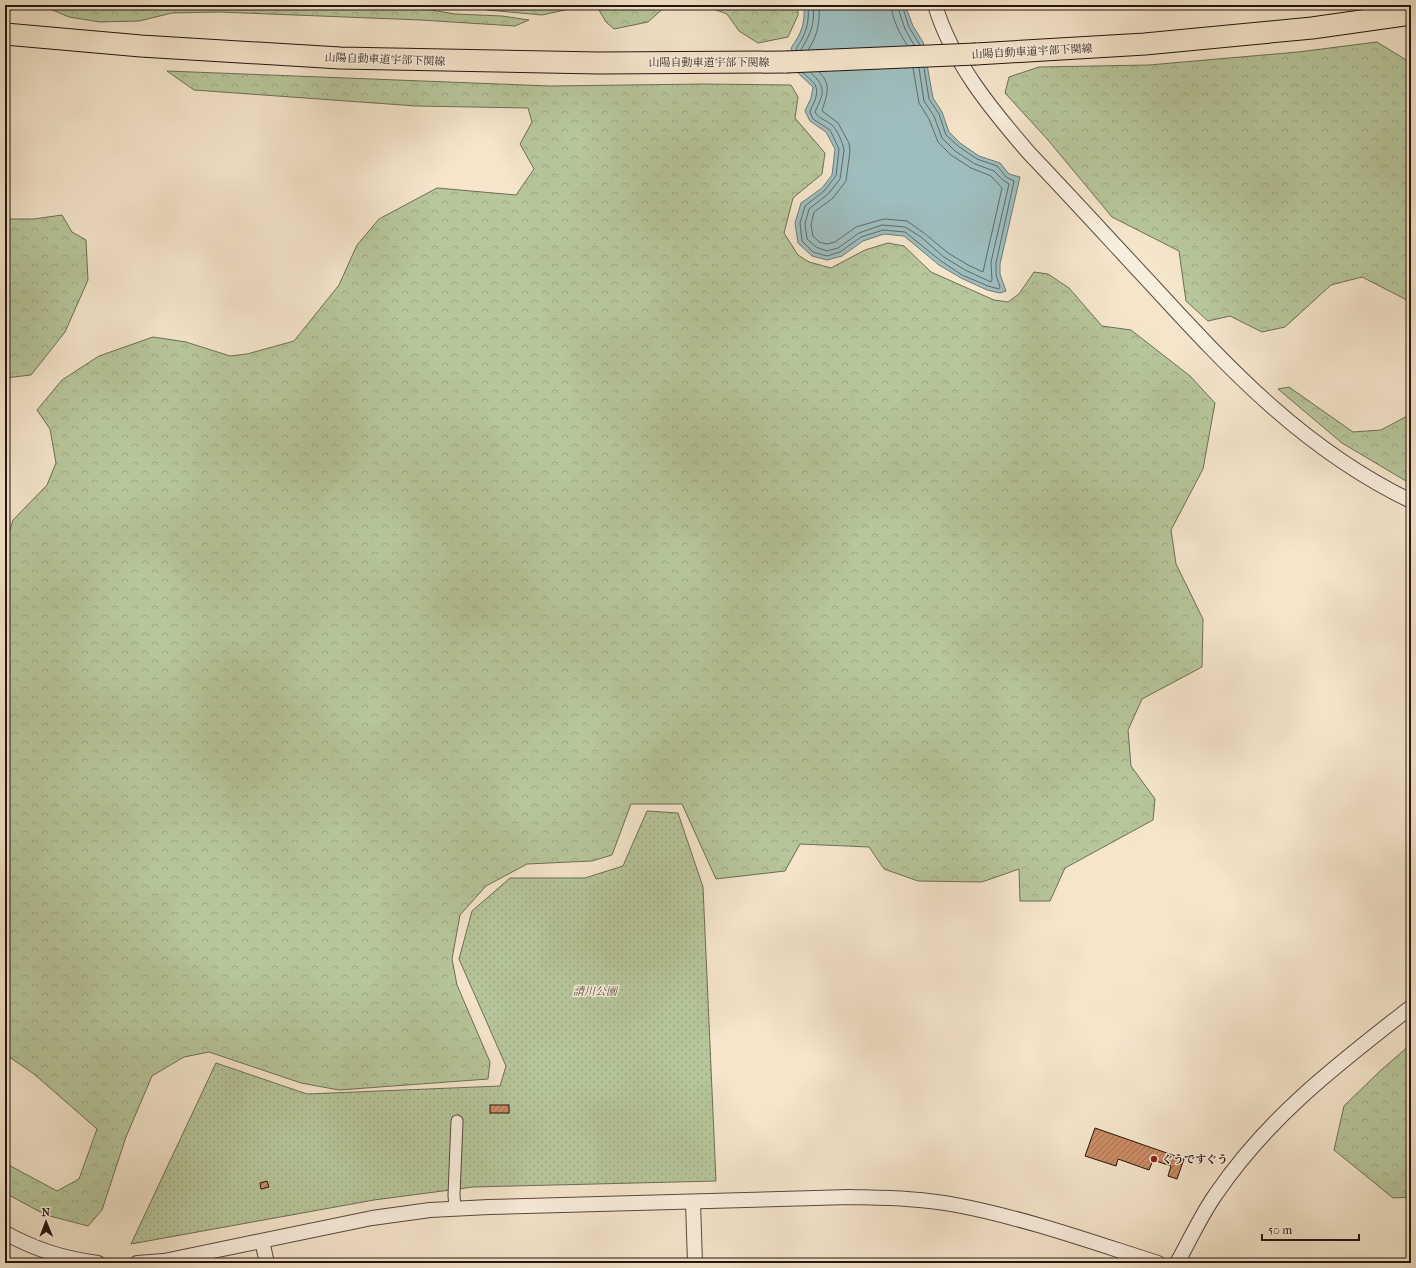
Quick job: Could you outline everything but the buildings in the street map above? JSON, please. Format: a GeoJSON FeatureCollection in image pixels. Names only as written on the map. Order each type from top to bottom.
{"type":"FeatureCollection","features":[{"type":"Feature","properties":{"kind":"highway","name":"山陽自動車道宇部下関線"},"geometry":{"type":"LineString","coordinates":[[5,34],[141,46],[340,58],[599,63],[786,62],[976,54],[1145,44],[1312,28],[1411,14]]}},
{"type":"Feature","properties":{"kind":"street"},"geometry":{"type":"LineString","coordinates":[[935,5],[938,17],[950,44],[973,84],[1002,121],[1029,153],[1211,349],[1245,384],[1316,444],[1356,471],[1411,501]]}},
{"type":"Feature","properties":{"kind":"street"},"geometry":{"type":"LineString","coordinates":[[1177,1263],[1215,1195],[1253,1145],[1284,1112],[1310,1088],[1411,1007]]}},
{"type":"Feature","properties":{"kind":"street"},"geometry":{"type":"LineString","coordinates":[[455,1209],[454,1194],[458,1121]]}},
{"type":"Feature","properties":{"kind":"street"},"geometry":{"type":"LineString","coordinates":[[137,1263],[164,1261],[372,1218],[430,1210],[850,1197],[907,1199],[956,1204],[1017,1219],[1158,1263]]}},
{"type":"Feature","properties":{"kind":"street"},"geometry":{"type":"LineString","coordinates":[[693,1202],[695,1263]]}},
{"type":"Feature","properties":{"kind":"street"},"geometry":{"type":"LineString","coordinates":[[5,1233],[23,1243],[46,1252],[72,1260],[98,1263]]}},
{"type":"Feature","properties":{"kind":"street"},"geometry":{"type":"LineString","coordinates":[[262,1241],[267,1263]]}},
{"type":"Feature","properties":{"kind":"green space"},"geometry":{"type":"Polygon","coordinates":[[[41,5],[402,5],[455,14],[502,16],[529,20],[515,26],[421,20],[219,12],[172,13],[139,21],[100,22],[69,17],[41,5]]]}},
{"type":"Feature","properties":{"kind":"green space"},"geometry":{"type":"Polygon","coordinates":[[[474,5],[588,5],[542,15],[487,10],[474,5]]]}},
{"type":"Feature","properties":{"kind":"green space"},"geometry":{"type":"Polygon","coordinates":[[[596,5],[669,5],[648,22],[614,29],[606,22],[596,5]]]}},
{"type":"Feature","properties":{"kind":"green space"},"geometry":{"type":"Polygon","coordinates":[[[703,5],[798,5],[798,15],[788,37],[758,43],[739,31],[727,14],[703,5]]]}},
{"type":"Feature","properties":{"kind":"green space"},"geometry":{"type":"Polygon","coordinates":[[[1377,42],[1411,63],[1411,304],[1403,298],[1362,277],[1331,285],[1285,327],[1262,332],[1230,316],[1208,321],[1186,301],[1179,251],[1112,217],[1048,140],[1005,93],[1009,77],[1039,67],[1149,65],[1298,52],[1377,42]]]}},
{"type":"Feature","properties":{"kind":"green space"},"geometry":{"type":"Polygon","coordinates":[[[167,71],[550,86],[704,84],[791,85],[798,97],[795,118],[825,153],[822,174],[793,198],[784,233],[798,255],[809,262],[831,268],[865,250],[888,243],[904,246],[931,272],[994,300],[1008,302],[1019,294],[1034,272],[1048,274],[1069,288],[1102,326],[1131,330],[1190,376],[1215,403],[1203,469],[1171,530],[1176,564],[1203,619],[1202,667],[1142,699],[1128,730],[1131,766],[1155,799],[1153,820],[1065,868],[1050,901],[1020,901],[1019,869],[982,882],[918,881],[884,869],[869,847],[800,844],[785,871],[716,879],[682,804],[631,804],[612,855],[592,861],[527,864],[486,886],[460,915],[452,959],[457,985],[490,1062],[488,1079],[339,1090],[301,1083],[209,1052],[184,1057],[152,1076],[126,1137],[102,1210],[88,1226],[46,1215],[5,1193],[5,1163],[57,1191],[79,1179],[97,1129],[34,1074],[5,1054],[5,546],[13,520],[47,485],[56,463],[50,429],[37,410],[62,380],[99,356],[153,337],[186,342],[230,356],[247,354],[294,341],[339,285],[357,245],[379,219],[437,188],[516,195],[534,169],[520,144],[532,122],[528,108],[416,106],[194,90],[167,71]]]}},
{"type":"Feature","properties":{"kind":"green space"},"geometry":{"type":"Polygon","coordinates":[[[62,215],[72,232],[86,240],[88,280],[65,332],[31,375],[5,378],[5,219],[34,219],[62,215]]]}},
{"type":"Feature","properties":{"kind":"green space"},"geometry":{"type":"Polygon","coordinates":[[[1289,387],[1353,432],[1381,430],[1411,414],[1411,484],[1342,443],[1278,389],[1289,387]]]}},
{"type":"Feature","properties":{"kind":"green space","name":"請川公園"},"geometry":{"type":"Polygon","coordinates":[[[647,811],[678,813],[703,887],[716,1181],[473,1187],[374,1200],[131,1244],[216,1063],[307,1094],[500,1086],[506,1066],[459,959],[472,911],[510,878],[585,878],[623,866],[647,811]]]}},
{"type":"Feature","properties":{"kind":"green space"},"geometry":{"type":"Polygon","coordinates":[[[1411,1044],[1411,1197],[1393,1198],[1334,1150],[1344,1106],[1411,1044]]]}},
{"type":"Feature","properties":{"kind":"water"},"geometry":{"type":"Polygon","coordinates":[[[804,5],[905,5],[913,26],[923,42],[933,98],[942,112],[949,132],[960,143],[979,156],[1000,163],[1009,174],[1020,177],[1000,264],[1000,274],[1006,291],[1000,293],[987,290],[961,278],[939,265],[904,236],[884,234],[863,241],[842,256],[827,260],[812,256],[798,243],[795,223],[801,203],[822,188],[832,175],[835,149],[826,132],[810,121],[805,111],[811,98],[813,87],[799,74],[791,48],[802,28],[804,5]]]}},
{"type":"Feature","properties":{"kind":"place","name":"ぐうですぐう"},"geometry":{"type":"Point","coordinates":[1154,1159]}}]}
